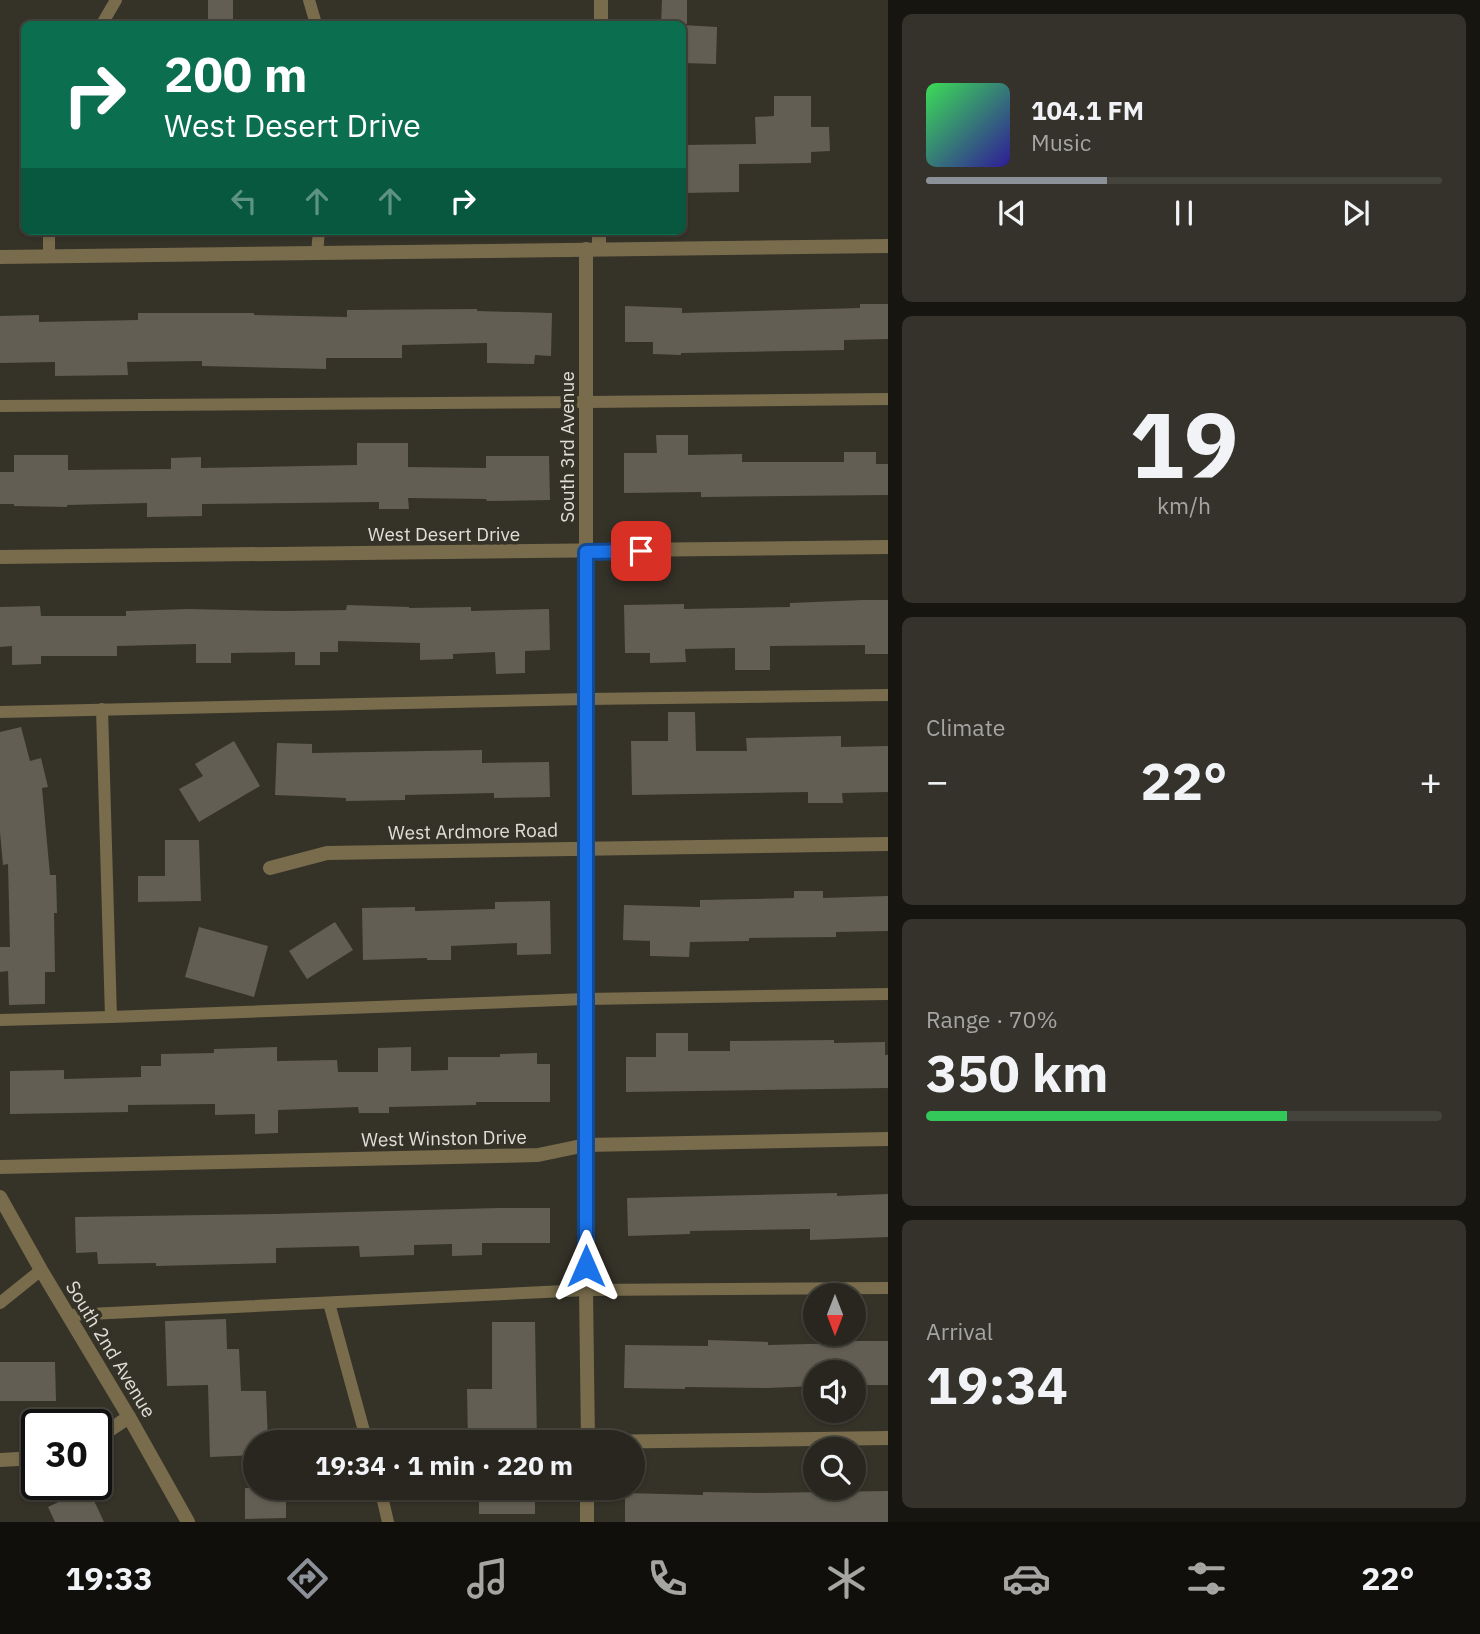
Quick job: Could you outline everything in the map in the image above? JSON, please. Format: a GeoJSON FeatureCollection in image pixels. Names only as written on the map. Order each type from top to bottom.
{"type":"FeatureCollection","features":[{"type":"Feature","properties":{"kind":"street"},"geometry":{"type":"LineString","coordinates":[[601,0],[601,21]]}},
{"type":"Feature","properties":{"kind":"street","name":"South 3rd Avenue"},"geometry":{"type":"LineString","coordinates":[[588,1430],[586,402],[593,249],[598,235]]}},
{"type":"Feature","properties":{"kind":"street"},"geometry":{"type":"LineString","coordinates":[[0,257],[888,246]]}},
{"type":"Feature","properties":{"kind":"street","name":"West Desert Drive"},"geometry":{"type":"LineString","coordinates":[[0,557],[888,547]]}},
{"type":"Feature","properties":{"kind":"street","name":"West Ardmore Road"},"geometry":{"type":"LineString","coordinates":[[270,868],[327,853],[888,844]]}},
{"type":"Feature","properties":{"kind":"street","name":"West Winston Drive"},"geometry":{"type":"LineString","coordinates":[[0,1167],[538,1155],[586,1145],[888,1139]]}},
{"type":"Feature","properties":{"kind":"street","name":"South 2nd Avenue"},"geometry":{"type":"LineString","coordinates":[[0,1197],[129,1417],[182,1520]]}},
{"type":"Feature","properties":{"kind":"street"},"geometry":{"type":"LineString","coordinates":[[112,1428],[129,1417]]}},
{"type":"Feature","properties":{"kind":"street"},"geometry":{"type":"LineString","coordinates":[[645,1441],[888,1438]]}},
{"type":"Feature","properties":{"kind":"street"},"geometry":{"type":"LineString","coordinates":[[0,1460],[21,1459]]}},
{"type":"Feature","properties":{"kind":"street"},"geometry":{"type":"LineString","coordinates":[[587,1500],[587,1522]]}},
{"type":"Feature","properties":{"kind":"lane"},"geometry":{"type":"LineString","coordinates":[[104,21],[116,0]]}},
{"type":"Feature","properties":{"kind":"lane"},"geometry":{"type":"LineString","coordinates":[[309,0],[316,21]]}},
{"type":"Feature","properties":{"kind":"lane"},"geometry":{"type":"LineString","coordinates":[[49,235],[49,256]]}},
{"type":"Feature","properties":{"kind":"lane"},"geometry":{"type":"LineString","coordinates":[[317,253],[318,235]]}},
{"type":"Feature","properties":{"kind":"lane"},"geometry":{"type":"LineString","coordinates":[[0,406],[888,399]]}},
{"type":"Feature","properties":{"kind":"lane"},"geometry":{"type":"LineString","coordinates":[[0,712],[888,695]]}},
{"type":"Feature","properties":{"kind":"lane"},"geometry":{"type":"LineString","coordinates":[[102,709],[111,1017]]}},
{"type":"Feature","properties":{"kind":"lane"},"geometry":{"type":"LineString","coordinates":[[0,1020],[586,999],[888,994]]}},
{"type":"Feature","properties":{"kind":"lane"},"geometry":{"type":"LineString","coordinates":[[0,1303],[41,1270]]}},
{"type":"Feature","properties":{"kind":"lane"},"geometry":{"type":"LineString","coordinates":[[68,1315],[586,1290],[888,1288]]}},
{"type":"Feature","properties":{"kind":"lane"},"geometry":{"type":"LineString","coordinates":[[328,1303],[364,1430]]}},
{"type":"Feature","properties":{"kind":"lane"},"geometry":{"type":"LineString","coordinates":[[383,1500],[388,1522]]}},
{"type":"Feature","properties":{"kind":"building"},"geometry":{"type":"Polygon","coordinates":[[[208,0],[233,0],[233,21],[208,21],[208,0]]]}},
{"type":"Feature","properties":{"kind":"building"},"geometry":{"type":"Polygon","coordinates":[[[662,0],[687,0],[687,24],[686,21],[661,21],[662,0]]]}},
{"type":"Feature","properties":{"kind":"building"},"geometry":{"type":"Polygon","coordinates":[[[686,25],[717,27],[716,64],[686,63],[686,25]]]}},
{"type":"Feature","properties":{"kind":"building"},"geometry":{"type":"Polygon","coordinates":[[[774,96],[811,96],[811,127],[829,127],[830,151],[811,152],[811,163],[739,164],[739,192],[686,193],[686,145],[756,144],[755,117],[774,116],[774,96]]]}},
{"type":"Feature","properties":{"kind":"building"},"geometry":{"type":"Polygon","coordinates":[[[860,304],[888,304],[888,339],[844,340],[844,350],[681,355],[653,354],[653,342],[625,342],[625,306],[682,308],[682,313],[860,308],[860,304]]]}},
{"type":"Feature","properties":{"kind":"building"},"geometry":{"type":"Polygon","coordinates":[[[477,309],[552,313],[551,356],[535,355],[534,364],[487,363],[487,343],[402,345],[402,358],[326,358],[326,369],[202,366],[202,361],[127,362],[128,375],[55,376],[55,362],[0,363],[0,316],[39,315],[39,322],[138,320],[138,313],[254,313],[347,317],[347,310],[477,309]]]}},
{"type":"Feature","properties":{"kind":"building"},"geometry":{"type":"Polygon","coordinates":[[[656,435],[688,435],[688,455],[742,454],[742,462],[844,462],[844,452],[876,452],[876,464],[888,464],[888,495],[701,497],[701,492],[624,493],[624,453],[657,453],[656,435]]]}},
{"type":"Feature","properties":{"kind":"building"},"geometry":{"type":"Polygon","coordinates":[[[357,443],[408,443],[408,467],[486,468],[486,456],[549,456],[550,500],[408,498],[409,509],[379,509],[379,502],[202,504],[202,516],[147,517],[147,503],[67,507],[0,504],[0,472],[14,472],[14,455],[68,455],[68,470],[171,469],[171,458],[201,457],[201,468],[357,465],[357,443]]]}},
{"type":"Feature","properties":{"kind":"building"},"geometry":{"type":"Polygon","coordinates":[[[888,600],[888,654],[865,654],[865,645],[770,646],[770,670],[735,670],[735,648],[685,649],[686,662],[650,663],[650,653],[625,653],[624,605],[684,604],[684,609],[790,607],[790,603],[888,600]]]}},
{"type":"Feature","properties":{"kind":"building"},"geometry":{"type":"Polygon","coordinates":[[[347,605],[471,607],[471,611],[549,609],[550,650],[525,651],[525,673],[496,674],[495,652],[453,654],[453,659],[420,660],[420,643],[338,641],[338,652],[320,652],[320,665],[295,665],[295,652],[231,653],[231,663],[196,663],[196,644],[117,646],[117,656],[41,656],[41,664],[12,665],[12,646],[0,647],[0,607],[40,606],[41,616],[126,616],[126,611],[346,610],[347,605]]]}},
{"type":"Feature","properties":{"kind":"building"},"geometry":{"type":"Polygon","coordinates":[[[668,712],[695,712],[696,751],[747,751],[746,738],[841,736],[841,747],[888,746],[888,792],[842,793],[843,803],[808,803],[808,792],[632,795],[631,741],[668,741],[668,712]]]}},
{"type":"Feature","properties":{"kind":"building"},"geometry":{"type":"Polygon","coordinates":[[[21,727],[30,761],[41,758],[48,787],[42,788],[50,875],[56,875],[55,972],[45,972],[45,1004],[9,1005],[8,971],[0,972],[0,947],[10,947],[8,864],[3,865],[0,832],[0,732],[21,727]]]}},
{"type":"Feature","properties":{"kind":"building"},"geometry":{"type":"Polygon","coordinates":[[[234,741],[260,786],[199,822],[179,789],[203,776],[195,764],[234,741]]]}},
{"type":"Feature","properties":{"kind":"building"},"geometry":{"type":"Polygon","coordinates":[[[277,743],[312,744],[312,753],[482,750],[482,763],[549,762],[550,797],[494,798],[494,793],[405,795],[405,800],[346,801],[346,798],[275,795],[277,743]]]}},
{"type":"Feature","properties":{"kind":"building"},"geometry":{"type":"Polygon","coordinates":[[[165,840],[199,840],[201,901],[138,902],[138,876],[165,876],[165,840]]]}},
{"type":"Feature","properties":{"kind":"building"},"geometry":{"type":"Polygon","coordinates":[[[794,891],[823,891],[823,898],[888,896],[888,931],[836,932],[836,937],[690,942],[689,957],[650,956],[650,941],[623,940],[624,905],[700,907],[700,900],[794,898],[794,891]]]}},
{"type":"Feature","properties":{"kind":"building"},"geometry":{"type":"Polygon","coordinates":[[[550,901],[551,954],[517,955],[517,943],[451,946],[451,960],[363,960],[362,908],[415,907],[415,911],[495,909],[495,902],[550,901]]]}},
{"type":"Feature","properties":{"kind":"building"},"geometry":{"type":"Polygon","coordinates":[[[335,922],[353,950],[307,979],[289,951],[335,922]]]}},
{"type":"Feature","properties":{"kind":"building"},"geometry":{"type":"Polygon","coordinates":[[[199,927],[268,946],[254,997],[185,977],[199,927]]]}},
{"type":"Feature","properties":{"kind":"building"},"geometry":{"type":"Polygon","coordinates":[[[656,1033],[688,1033],[688,1051],[730,1051],[730,1041],[885,1042],[885,1055],[888,1055],[888,1088],[626,1092],[626,1057],[656,1057],[656,1033]]]}},
{"type":"Feature","properties":{"kind":"building"},"geometry":{"type":"Polygon","coordinates":[[[277,1047],[277,1061],[337,1060],[338,1072],[378,1072],[378,1048],[411,1047],[411,1071],[448,1070],[448,1057],[500,1057],[500,1054],[537,1053],[537,1064],[550,1064],[550,1102],[476,1102],[476,1105],[389,1107],[389,1113],[359,1113],[358,1107],[278,1110],[278,1133],[255,1134],[255,1114],[215,1115],[215,1104],[128,1105],[128,1112],[10,1114],[10,1071],[64,1070],[64,1079],[141,1077],[141,1066],[161,1066],[161,1054],[214,1053],[214,1049],[277,1047]]]}},
{"type":"Feature","properties":{"kind":"building"},"geometry":{"type":"Polygon","coordinates":[[[837,1193],[837,1196],[888,1194],[888,1237],[810,1240],[810,1229],[690,1231],[690,1234],[628,1236],[627,1198],[837,1193]]]}},
{"type":"Feature","properties":{"kind":"building"},"geometry":{"type":"Polygon","coordinates":[[[550,1208],[550,1243],[482,1243],[482,1255],[452,1256],[452,1244],[414,1245],[414,1255],[360,1257],[359,1246],[276,1248],[276,1263],[156,1266],[156,1263],[98,1264],[97,1252],[76,1253],[75,1217],[550,1208]]]}},
{"type":"Feature","properties":{"kind":"building"},"geometry":{"type":"Polygon","coordinates":[[[226,1319],[227,1349],[239,1349],[241,1391],[266,1391],[268,1430],[243,1430],[243,1456],[210,1457],[208,1385],[167,1386],[165,1321],[226,1319]]]}},
{"type":"Feature","properties":{"kind":"building"},"geometry":{"type":"Polygon","coordinates":[[[492,1322],[535,1322],[537,1430],[468,1430],[467,1389],[492,1389],[492,1322]]]}},
{"type":"Feature","properties":{"kind":"building"},"geometry":{"type":"Polygon","coordinates":[[[708,1340],[803,1346],[866,1346],[866,1341],[888,1341],[888,1385],[866,1385],[866,1360],[803,1360],[803,1387],[624,1388],[625,1345],[708,1346],[708,1340]]]}},
{"type":"Feature","properties":{"kind":"building"},"geometry":{"type":"Polygon","coordinates":[[[0,1362],[55,1362],[56,1401],[0,1401],[0,1362]]]}},
{"type":"Feature","properties":{"kind":"building"},"geometry":{"type":"Polygon","coordinates":[[[866,1491],[888,1491],[888,1522],[625,1522],[625,1500],[645,1500],[645,1494],[803,1492],[803,1500],[866,1500],[866,1491]]]}},
{"type":"Feature","properties":{"kind":"building"},"geometry":{"type":"Polygon","coordinates":[[[63,1500],[94,1500],[104,1522],[55,1522],[48,1507],[63,1500]]]}},
{"type":"Feature","properties":{"kind":"building"},"geometry":{"type":"Polygon","coordinates":[[[245,1500],[286,1500],[286,1518],[245,1519],[245,1500]]]}},
{"type":"Feature","properties":{"kind":"building"},"geometry":{"type":"Polygon","coordinates":[[[479,1500],[535,1500],[535,1514],[479,1514],[479,1500]]]}},
{"type":"Feature","properties":{"kind":"route"},"geometry":{"type":"LineString","coordinates":[[586,1266],[586,552],[641,551]]}}]}
